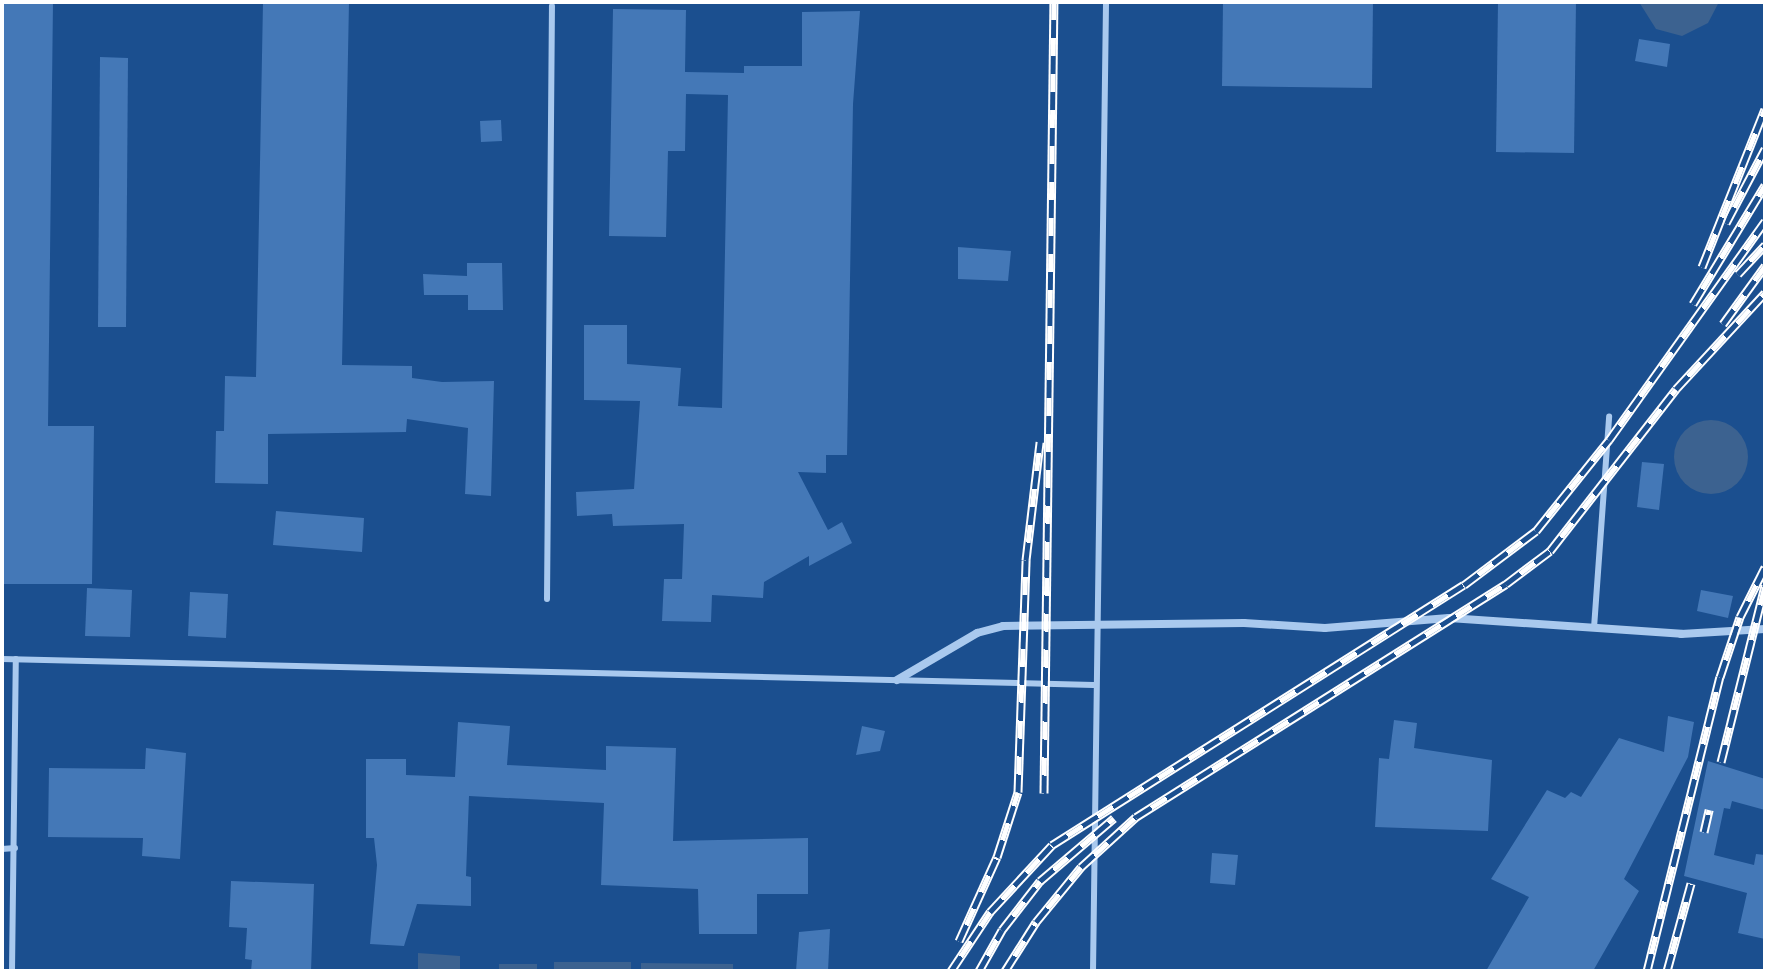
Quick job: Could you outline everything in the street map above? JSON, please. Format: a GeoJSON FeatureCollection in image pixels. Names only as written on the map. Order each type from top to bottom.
{"type":"FeatureCollection","features":[{"type":"Feature","properties":{"kind":"street"},"geometry":{"type":"LineString","coordinates":[[897,680],[977,633],[1003,626],[1244,623],[1325,628],[1449,618],[1681,634],[1765,629]]}},
{"type":"Feature","properties":{"kind":"lane"},"geometry":{"type":"LineString","coordinates":[[1093,971],[1094,685],[1106,2]]}},
{"type":"Feature","properties":{"kind":"lane"},"geometry":{"type":"LineString","coordinates":[[547,599],[552,6]]}},
{"type":"Feature","properties":{"kind":"lane"},"geometry":{"type":"LineString","coordinates":[[1594,628],[1609,417]]}},
{"type":"Feature","properties":{"kind":"lane"},"geometry":{"type":"LineString","coordinates":[[2,659],[1094,685]]}},
{"type":"Feature","properties":{"kind":"lane"},"geometry":{"type":"LineString","coordinates":[[12,971],[16,659]]}},
{"type":"Feature","properties":{"kind":"lane"},"geometry":{"type":"LineString","coordinates":[[2,849],[15,848]]}},
{"type":"Feature","properties":{"kind":"water"},"geometry":{"type":"Polygon","coordinates":[[[1639,2],[1719,2],[1708,23],[1682,36],[1656,29],[1639,2]]]}},
{"type":"Feature","properties":{"kind":"water"},"geometry":{"type":"Polygon","coordinates":[[[1711,420],[1725,423],[1737,431],[1745,443],[1748,457],[1745,471],[1737,483],[1725,491],[1711,494],[1697,491],[1685,483],[1677,471],[1674,457],[1677,443],[1685,431],[1697,423],[1711,420]]]}},
{"type":"Feature","properties":{"kind":"water"},"geometry":{"type":"Polygon","coordinates":[[[418,953],[460,956],[460,971],[418,971],[418,953]]]}},
{"type":"Feature","properties":{"kind":"water"},"geometry":{"type":"Polygon","coordinates":[[[554,962],[631,962],[631,971],[554,971],[554,962]]]}},
{"type":"Feature","properties":{"kind":"water"},"geometry":{"type":"Polygon","coordinates":[[[641,963],[733,964],[733,971],[641,971],[641,963]]]}},
{"type":"Feature","properties":{"kind":"water"},"geometry":{"type":"Polygon","coordinates":[[[499,964],[537,964],[537,971],[499,971],[499,964]]]}},
{"type":"Feature","properties":{"kind":"building"},"geometry":{"type":"Polygon","coordinates":[[[2,2],[53,2],[48,426],[94,426],[92,584],[2,584],[2,2]]]}},
{"type":"Feature","properties":{"kind":"building"},"geometry":{"type":"Polygon","coordinates":[[[263,2],[349,2],[342,365],[412,366],[412,378],[442,382],[494,381],[491,496],[465,494],[468,428],[407,419],[406,432],[268,434],[268,484],[215,483],[216,431],[224,431],[225,376],[256,377],[263,2]]]}},
{"type":"Feature","properties":{"kind":"building"},"geometry":{"type":"Polygon","coordinates":[[[1223,2],[1373,2],[1372,88],[1222,86],[1223,2]]]}},
{"type":"Feature","properties":{"kind":"building"},"geometry":{"type":"Polygon","coordinates":[[[1498,2],[1576,2],[1574,153],[1496,152],[1498,2]]]}},
{"type":"Feature","properties":{"kind":"building"},"geometry":{"type":"Polygon","coordinates":[[[613,9],[686,10],[685,72],[744,73],[744,66],[802,66],[802,12],[860,11],[853,104],[847,455],[826,455],[826,473],[798,472],[828,530],[842,522],[852,543],[809,566],[809,556],[764,582],[763,598],[712,595],[711,622],[662,621],[664,579],[682,579],[684,524],[613,526],[612,514],[577,516],[576,492],[634,489],[640,401],[584,400],[584,325],[627,325],[627,364],[681,368],[678,406],[722,408],[728,95],[686,94],[685,151],[668,151],[666,237],[609,236],[613,9]]]}},
{"type":"Feature","properties":{"kind":"building"},"geometry":{"type":"Polygon","coordinates":[[[1639,39],[1670,44],[1667,67],[1635,61],[1639,39]]]}},
{"type":"Feature","properties":{"kind":"building"},"geometry":{"type":"Polygon","coordinates":[[[100,57],[128,58],[126,327],[98,327],[100,57]]]}},
{"type":"Feature","properties":{"kind":"building"},"geometry":{"type":"Polygon","coordinates":[[[501,120],[502,141],[481,142],[480,121],[501,120]]]}},
{"type":"Feature","properties":{"kind":"building"},"geometry":{"type":"Polygon","coordinates":[[[958,247],[1011,251],[1008,281],[958,279],[958,247]]]}},
{"type":"Feature","properties":{"kind":"building"},"geometry":{"type":"Polygon","coordinates":[[[467,263],[502,263],[503,310],[468,310],[468,295],[424,295],[423,274],[467,276],[467,263]]]}},
{"type":"Feature","properties":{"kind":"building"},"geometry":{"type":"Polygon","coordinates":[[[1642,462],[1664,464],[1659,510],[1637,507],[1642,462]]]}},
{"type":"Feature","properties":{"kind":"building"},"geometry":{"type":"Polygon","coordinates":[[[276,511],[364,518],[362,552],[273,545],[276,511]]]}},
{"type":"Feature","properties":{"kind":"building"},"geometry":{"type":"Polygon","coordinates":[[[87,588],[132,590],[130,637],[85,636],[87,588]]]}},
{"type":"Feature","properties":{"kind":"building"},"geometry":{"type":"Polygon","coordinates":[[[1701,590],[1733,596],[1728,618],[1697,611],[1701,590]]]}},
{"type":"Feature","properties":{"kind":"building"},"geometry":{"type":"Polygon","coordinates":[[[190,592],[228,594],[226,638],[188,636],[190,592]]]}},
{"type":"Feature","properties":{"kind":"building"},"geometry":{"type":"Polygon","coordinates":[[[1668,716],[1694,722],[1688,757],[1624,879],[1639,891],[1593,971],[1486,971],[1529,897],[1491,879],[1547,790],[1565,798],[1571,792],[1581,797],[1619,738],[1664,752],[1668,716]]]}},
{"type":"Feature","properties":{"kind":"building"},"geometry":{"type":"Polygon","coordinates":[[[1394,720],[1417,723],[1414,748],[1492,760],[1488,831],[1375,827],[1379,758],[1389,759],[1394,720]]]}},
{"type":"Feature","properties":{"kind":"building"},"geometry":{"type":"Polygon","coordinates":[[[458,722],[510,726],[507,765],[606,770],[606,746],[676,748],[673,841],[808,838],[808,894],[757,894],[757,934],[699,934],[698,889],[601,885],[604,803],[469,796],[466,876],[471,877],[471,906],[417,904],[404,946],[370,944],[377,865],[374,838],[366,838],[366,759],[406,759],[406,775],[455,777],[458,722]]]}},
{"type":"Feature","properties":{"kind":"building"},"geometry":{"type":"Polygon","coordinates":[[[862,726],[885,731],[880,751],[856,755],[862,726]]]}},
{"type":"Feature","properties":{"kind":"building"},"geometry":{"type":"Polygon","coordinates":[[[146,748],[186,753],[180,859],[142,856],[143,838],[48,837],[49,768],[145,769],[146,748]]]}},
{"type":"Feature","properties":{"kind":"building"},"geometry":{"type":"Polygon","coordinates":[[[1708,761],[1765,779],[1765,810],[1732,801],[1730,809],[1724,808],[1714,855],[1754,865],[1756,854],[1765,855],[1765,939],[1738,933],[1747,893],[1684,876],[1708,761]]]}},
{"type":"Feature","properties":{"kind":"building"},"geometry":{"type":"Polygon","coordinates":[[[1212,853],[1238,855],[1235,885],[1210,883],[1212,853]]]}},
{"type":"Feature","properties":{"kind":"building"},"geometry":{"type":"Polygon","coordinates":[[[231,881],[314,884],[311,971],[251,971],[252,960],[245,959],[247,928],[229,927],[231,881]]]}},
{"type":"Feature","properties":{"kind":"building"},"geometry":{"type":"Polygon","coordinates":[[[830,929],[828,971],[796,971],[799,932],[830,929]]]}},
{"type":"Feature","properties":{"kind":"railway"},"geometry":{"type":"LineString","coordinates":[[1044,793],[1054,2]]}},
{"type":"Feature","properties":{"kind":"railway"},"geometry":{"type":"LineString","coordinates":[[1702,267],[1765,109]]}},
{"type":"Feature","properties":{"kind":"railway"},"geometry":{"type":"LineString","coordinates":[[1726,223],[1765,149]]}},
{"type":"Feature","properties":{"kind":"railway"},"geometry":{"type":"LineString","coordinates":[[1693,304],[1765,185]]}},
{"type":"Feature","properties":{"kind":"railway"},"geometry":{"type":"LineString","coordinates":[[951,971],[990,912],[1052,845],[1464,585],[1536,531],[1609,440],[1765,221]]}},
{"type":"Feature","properties":{"kind":"railway"},"geometry":{"type":"LineString","coordinates":[[1738,274],[1765,245]]}},
{"type":"Feature","properties":{"kind":"railway"},"geometry":{"type":"LineString","coordinates":[[1723,324],[1765,266]]}},
{"type":"Feature","properties":{"kind":"railway"},"geometry":{"type":"LineString","coordinates":[[1005,971],[1036,922],[1081,867],[1136,817],[1506,584],[1550,551],[1676,389],[1765,293]]}},
{"type":"Feature","properties":{"kind":"railway"},"geometry":{"type":"LineString","coordinates":[[959,941],[997,857],[1018,792],[1026,560],[1040,442]]}},
{"type":"Feature","properties":{"kind":"railway"},"geometry":{"type":"LineString","coordinates":[[1647,971],[1720,677],[1740,617],[1765,567]]}},
{"type":"Feature","properties":{"kind":"railway"},"geometry":{"type":"LineString","coordinates":[[1721,762],[1765,585]]}},
{"type":"Feature","properties":{"kind":"railway"},"geometry":{"type":"LineString","coordinates":[[1704,832],[1709,810]]}},
{"type":"Feature","properties":{"kind":"railway"},"geometry":{"type":"LineString","coordinates":[[979,971],[1002,930],[1040,881],[1114,818]]}},
{"type":"Feature","properties":{"kind":"railway"},"geometry":{"type":"LineString","coordinates":[[1667,971],[1691,883]]}}]}
